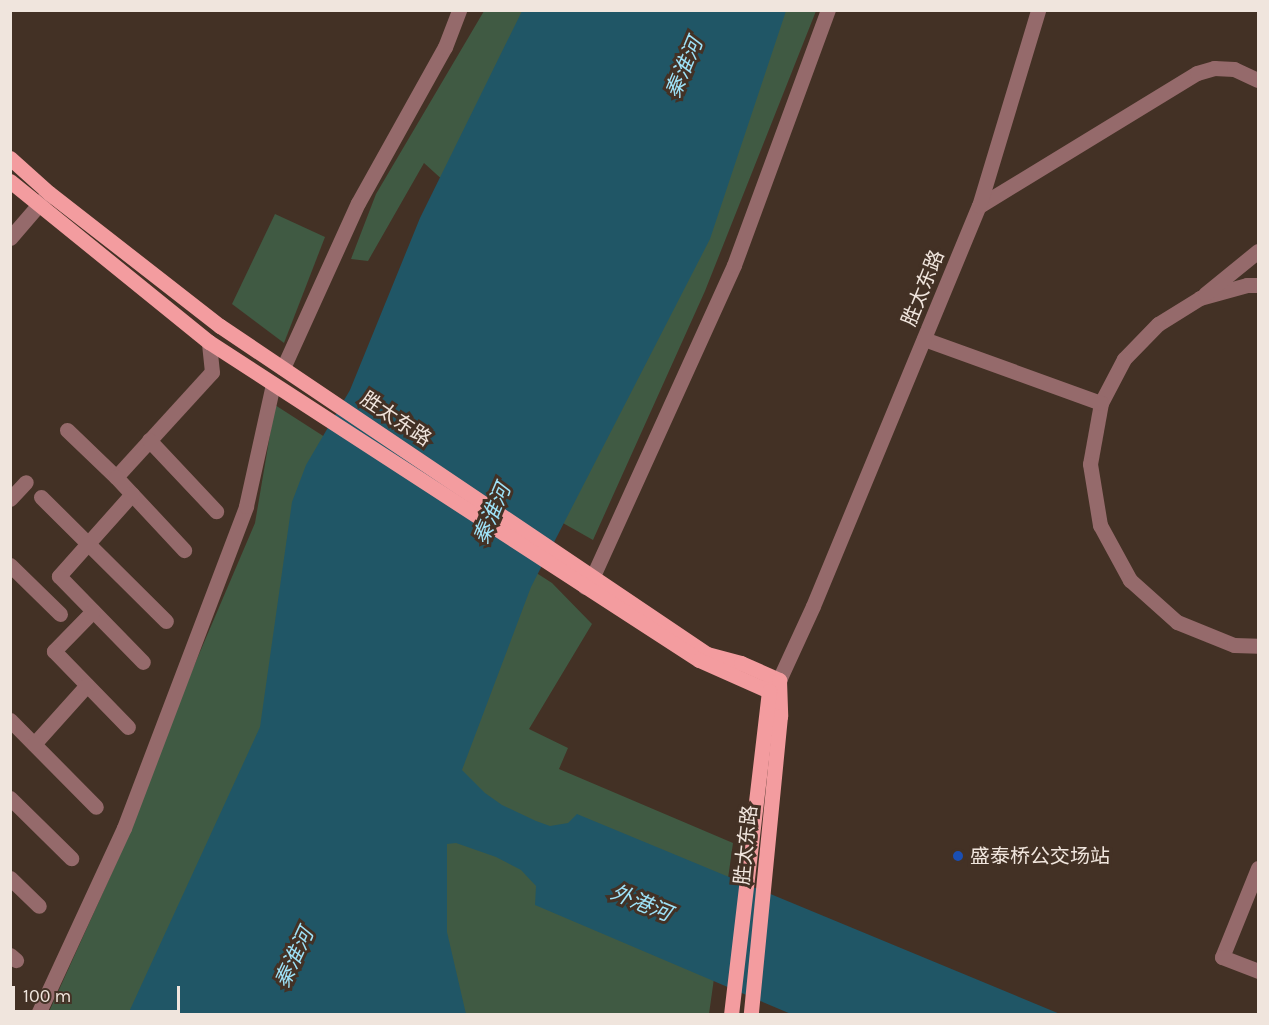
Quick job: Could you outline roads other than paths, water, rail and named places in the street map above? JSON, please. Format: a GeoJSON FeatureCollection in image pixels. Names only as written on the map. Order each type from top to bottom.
{"type":"FeatureCollection","features":[{"type":"Feature","properties":{"kind":"main road","name":"胜太东路"},"geometry":{"type":"LineString","coordinates":[[10,159],[49,193],[220,326],[327,398],[699,660],[774,686]]}},
{"type":"Feature","properties":{"kind":"main road","name":"胜太东路"},"geometry":{"type":"LineString","coordinates":[[10,181],[38,206],[209,342],[317,414],[582,578]]}},
{"type":"Feature","properties":{"kind":"main road","name":"胜太东路"},"geometry":{"type":"LineString","coordinates":[[731,1014],[751,846],[774,686]]}},
{"type":"Feature","properties":{"kind":"main road","name":"胜太东路"},"geometry":{"type":"LineString","coordinates":[[751,1014],[780,716],[774,686]]}},
{"type":"Feature","properties":{"kind":"street"},"geometry":{"type":"LineString","coordinates":[[282,368],[358,203],[445,47],[459,10]]}},
{"type":"Feature","properties":{"kind":"street"},"geometry":{"type":"LineString","coordinates":[[582,578],[734,265],[828,10]]}},
{"type":"Feature","properties":{"kind":"street","name":"胜太东路"},"geometry":{"type":"LineString","coordinates":[[774,686],[979,206],[1038,10]]}},
{"type":"Feature","properties":{"kind":"street"},"geometry":{"type":"LineString","coordinates":[[979,206],[1197,73],[1214,68],[1234,69],[1258,80]]}},
{"type":"Feature","properties":{"kind":"street"},"geometry":{"type":"LineString","coordinates":[[10,238],[49,193]]}},
{"type":"Feature","properties":{"kind":"street"},"geometry":{"type":"LineString","coordinates":[[1258,251],[1200,298],[1158,324],[1124,360],[1101,403],[1090,464],[1100,525],[1130,580],[1177,622],[1234,645],[1258,646]]}},
{"type":"Feature","properties":{"kind":"street"},"geometry":{"type":"LineString","coordinates":[[1200,298],[1247,285],[1258,285]]}},
{"type":"Feature","properties":{"kind":"street"},"geometry":{"type":"LineString","coordinates":[[924,339],[1101,403]]}},
{"type":"Feature","properties":{"kind":"street"},"geometry":{"type":"LineString","coordinates":[[116,477],[212,372],[209,342]]}},
{"type":"Feature","properties":{"kind":"street"},"geometry":{"type":"LineString","coordinates":[[38,1014],[124,828],[246,506],[273,384]]}},
{"type":"Feature","properties":{"kind":"street"},"geometry":{"type":"LineString","coordinates":[[67,430],[116,477],[184,550]]}},
{"type":"Feature","properties":{"kind":"street"},"geometry":{"type":"LineString","coordinates":[[149,440],[216,511]]}},
{"type":"Feature","properties":{"kind":"street"},"geometry":{"type":"LineString","coordinates":[[10,498],[26,482]]}},
{"type":"Feature","properties":{"kind":"street"},"geometry":{"type":"LineString","coordinates":[[132,494],[59,576],[143,662]]}},
{"type":"Feature","properties":{"kind":"street"},"geometry":{"type":"LineString","coordinates":[[41,497],[166,621]]}},
{"type":"Feature","properties":{"kind":"street"},"geometry":{"type":"LineString","coordinates":[[10,565],[60,614]]}},
{"type":"Feature","properties":{"kind":"street"},"geometry":{"type":"LineString","coordinates":[[93,611],[54,651],[128,727]]}},
{"type":"Feature","properties":{"kind":"street"},"geometry":{"type":"LineString","coordinates":[[34,744],[87,685]]}},
{"type":"Feature","properties":{"kind":"street"},"geometry":{"type":"LineString","coordinates":[[10,720],[96,807]]}},
{"type":"Feature","properties":{"kind":"street"},"geometry":{"type":"LineString","coordinates":[[10,798],[71,858]]}},
{"type":"Feature","properties":{"kind":"street"},"geometry":{"type":"LineString","coordinates":[[1258,868],[1222,957],[1258,971]]}},
{"type":"Feature","properties":{"kind":"street"},"geometry":{"type":"LineString","coordinates":[[10,878],[39,906]]}},
{"type":"Feature","properties":{"kind":"water"},"geometry":{"type":"Polygon","coordinates":[[[522,11],[786,11],[710,239],[531,587],[462,770],[485,793],[502,805],[536,821],[550,826],[568,823],[577,814],[1060,1014],[791,1014],[535,905],[536,886],[521,870],[496,857],[456,843],[447,844],[447,932],[466,1014],[128,1014],[260,727],[292,502],[306,465],[350,390],[420,218],[522,11]]]}},
{"type":"Feature","properties":{"kind":"place","name":"盛泰桥公交场站"},"geometry":{"type":"Point","coordinates":[958,856]}},
{"type":"Feature","properties":{"kind":"water label","name":"秦淮河"},"geometry":{"type":"Point","coordinates":[684,68]}},
{"type":"Feature","properties":{"kind":"water label","name":"秦淮河"},"geometry":{"type":"Point","coordinates":[492,514]}},
{"type":"Feature","properties":{"kind":"water label","name":"外港河"},"geometry":{"type":"Point","coordinates":[641,903]}},
{"type":"Feature","properties":{"kind":"water label","name":"秦淮河"},"geometry":{"type":"Point","coordinates":[294,958]}}]}
